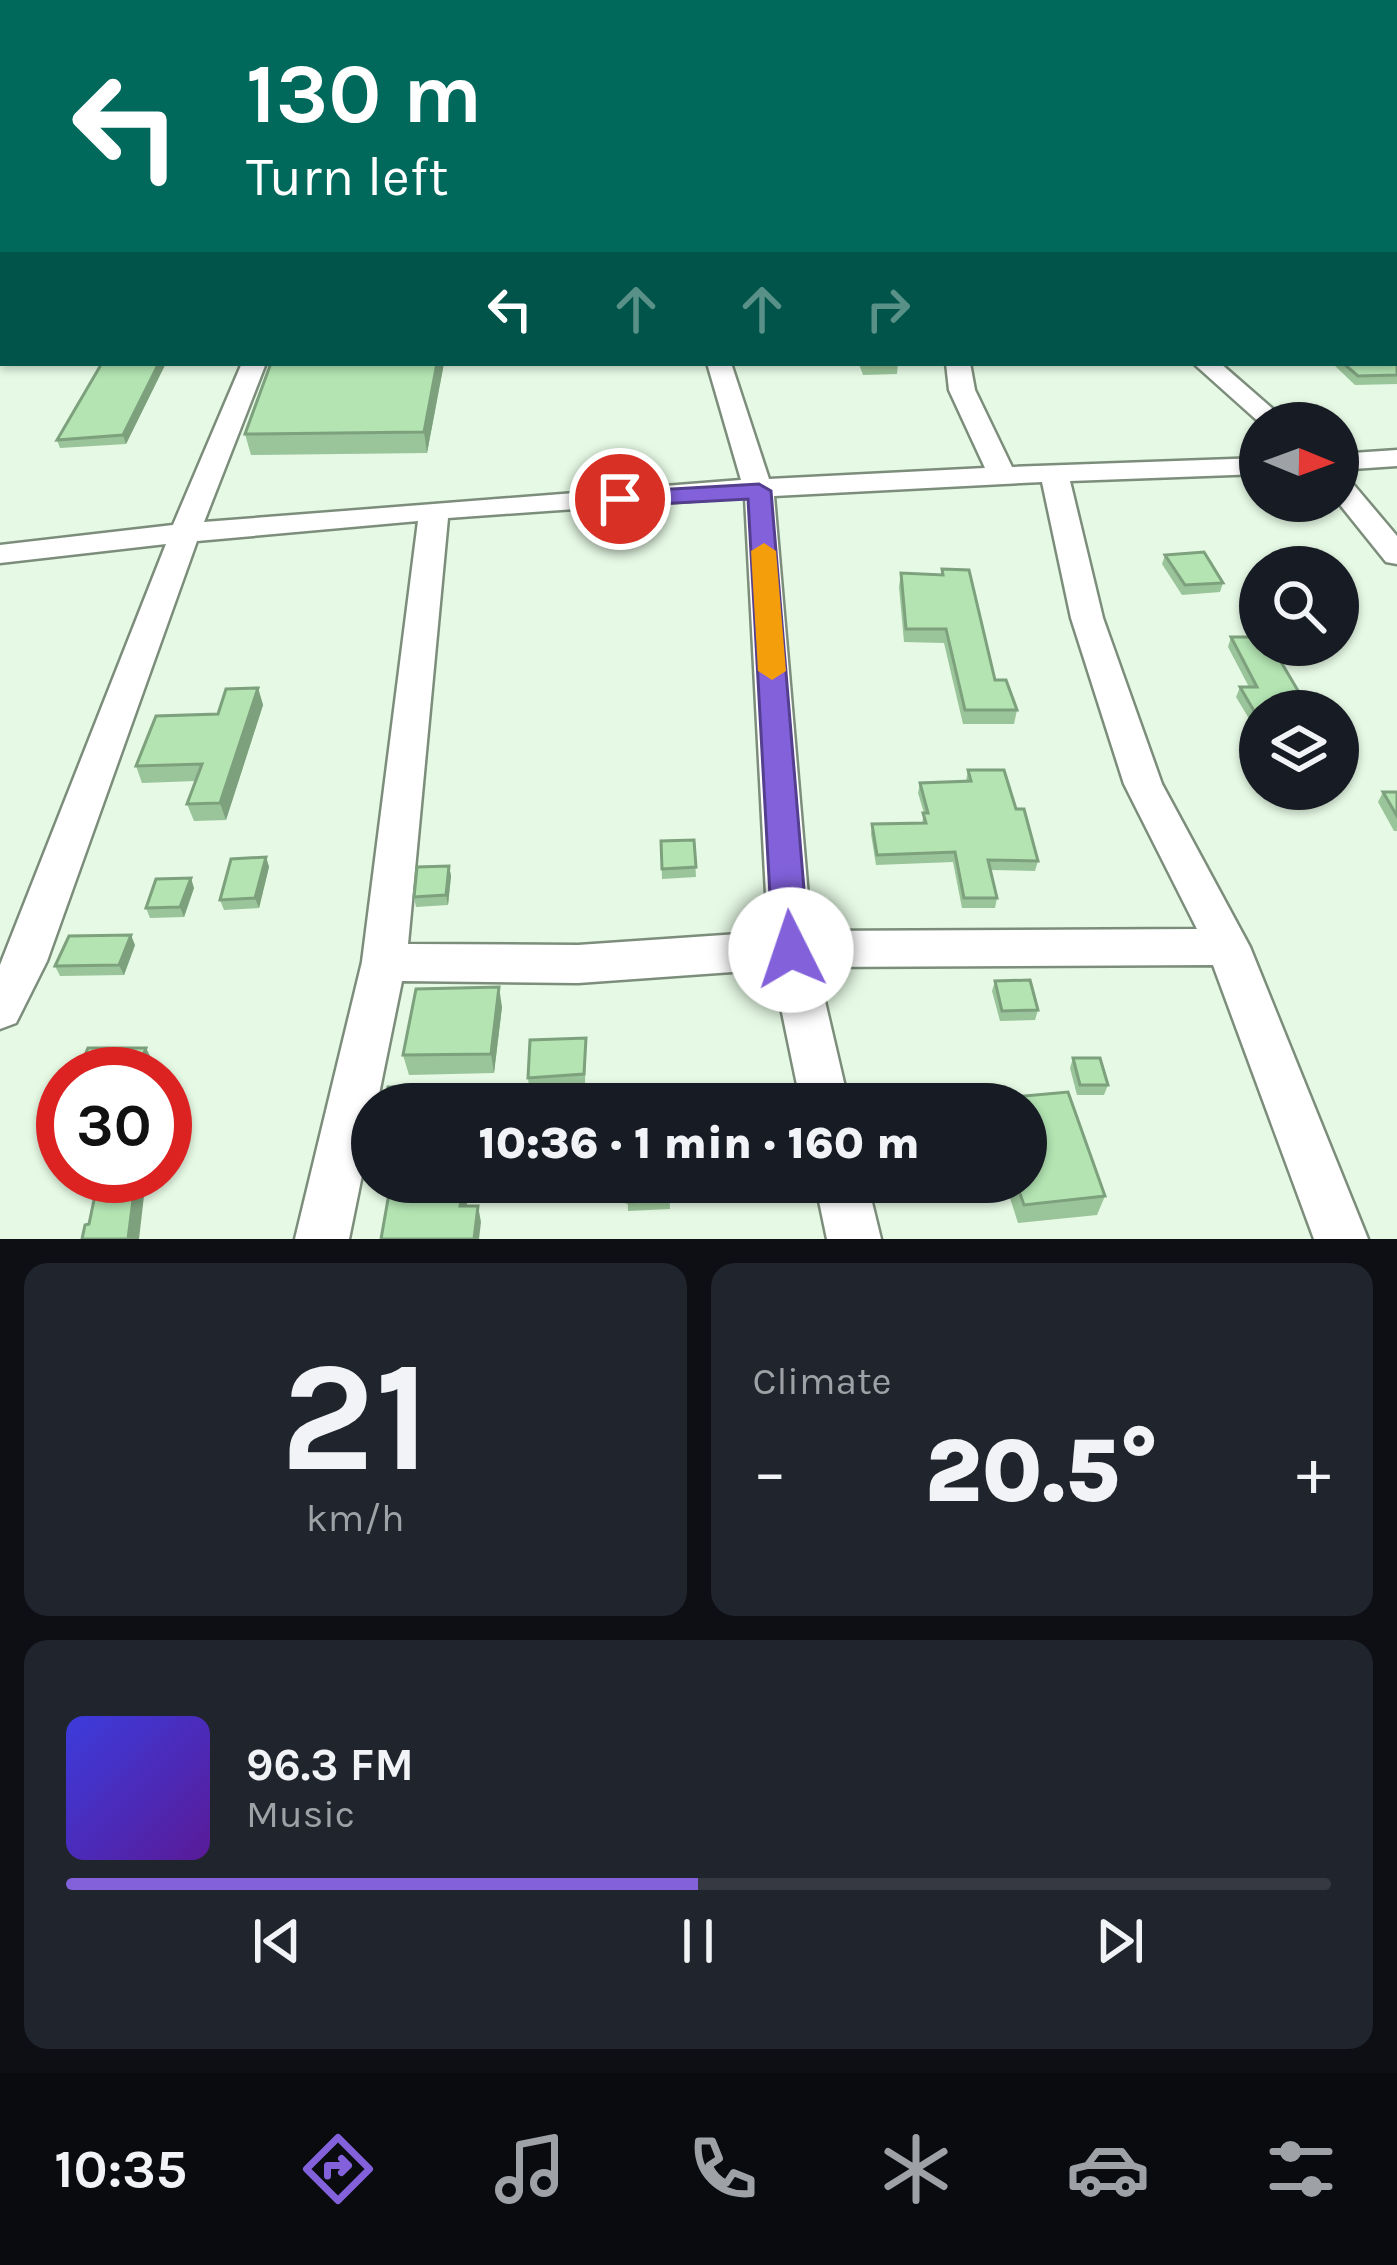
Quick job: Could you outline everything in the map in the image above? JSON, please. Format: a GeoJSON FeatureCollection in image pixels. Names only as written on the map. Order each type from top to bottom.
{"type":"FeatureCollection","features":[{"type":"Feature","properties":{"kind":"street"},"geometry":{"type":"LineString","coordinates":[[0,1009],[26,961],[186,531],[253,366]]}},
{"type":"Feature","properties":{"kind":"street"},"geometry":{"type":"LineString","coordinates":[[720,366],[759,491],[791,950],[820,1083]]}},
{"type":"Feature","properties":{"kind":"street"},"geometry":{"type":"LineString","coordinates":[[958,366],[962,390],[1002,475]]}},
{"type":"Feature","properties":{"kind":"street"},"geometry":{"type":"LineString","coordinates":[[1209,366],[1251,402]]}},
{"type":"Feature","properties":{"kind":"street"},"geometry":{"type":"LineString","coordinates":[[1359,461],[1397,458]]}},
{"type":"Feature","properties":{"kind":"street"},"geometry":{"type":"LineString","coordinates":[[0,554],[186,531],[434,510],[1054,472],[1239,467]]}},
{"type":"Feature","properties":{"kind":"street"},"geometry":{"type":"LineString","coordinates":[[1054,472],[1088,618],[1143,784],[1228,947],[1341,1239]]}},
{"type":"Feature","properties":{"kind":"street"},"geometry":{"type":"LineString","coordinates":[[1359,509],[1397,555]]}},
{"type":"Feature","properties":{"kind":"street"},"geometry":{"type":"LineString","coordinates":[[322,1239],[384,962],[434,510]]}},
{"type":"Feature","properties":{"kind":"street"},"geometry":{"type":"LineString","coordinates":[[384,962],[578,964],[791,950],[1228,947]]}},
{"type":"Feature","properties":{"kind":"street"},"geometry":{"type":"LineString","coordinates":[[846,1203],[854,1239]]}},
{"type":"Feature","properties":{"kind":"building"},"geometry":{"type":"Polygon","coordinates":[[[100,366],[158,366],[123,435],[57,440],[100,366]]]}},
{"type":"Feature","properties":{"kind":"building"},"geometry":{"type":"Polygon","coordinates":[[[270,366],[436,366],[424,432],[245,434],[270,366]]]}},
{"type":"Feature","properties":{"kind":"building"},"geometry":{"type":"Polygon","coordinates":[[[1346,366],[1397,366],[1397,375],[1358,376],[1346,366]]]}},
{"type":"Feature","properties":{"kind":"building"},"geometry":{"type":"Polygon","coordinates":[[[1204,552],[1223,583],[1185,585],[1165,555],[1204,552]]]}},
{"type":"Feature","properties":{"kind":"building"},"geometry":{"type":"Polygon","coordinates":[[[942,569],[969,570],[995,680],[1006,680],[1017,710],[965,710],[946,629],[906,629],[901,573],[943,575],[942,569]]]}},
{"type":"Feature","properties":{"kind":"building"},"geometry":{"type":"Polygon","coordinates":[[[1246,666],[1283,666],[1298,690],[1240,687],[1257,687],[1246,666]]]}},
{"type":"Feature","properties":{"kind":"building"},"geometry":{"type":"Polygon","coordinates":[[[258,688],[220,803],[187,804],[202,764],[136,766],[156,716],[218,714],[226,689],[258,688]]]}},
{"type":"Feature","properties":{"kind":"building"},"geometry":{"type":"Polygon","coordinates":[[[968,770],[1004,770],[1016,809],[1024,809],[1038,861],[988,860],[997,898],[964,898],[955,852],[877,855],[872,824],[926,823],[920,783],[971,781],[968,770]]]}},
{"type":"Feature","properties":{"kind":"building"},"geometry":{"type":"Polygon","coordinates":[[[1383,792],[1397,792],[1397,816],[1383,792]]]}},
{"type":"Feature","properties":{"kind":"building"},"geometry":{"type":"Polygon","coordinates":[[[694,840],[696,867],[662,869],[661,841],[694,840]]]}},
{"type":"Feature","properties":{"kind":"building"},"geometry":{"type":"Polygon","coordinates":[[[266,857],[255,898],[220,900],[231,859],[266,857]]]}},
{"type":"Feature","properties":{"kind":"building"},"geometry":{"type":"Polygon","coordinates":[[[449,866],[446,895],[414,897],[417,867],[449,866]]]}},
{"type":"Feature","properties":{"kind":"building"},"geometry":{"type":"Polygon","coordinates":[[[191,878],[180,907],[146,908],[156,879],[191,878]]]}},
{"type":"Feature","properties":{"kind":"building"},"geometry":{"type":"Polygon","coordinates":[[[131,935],[119,965],[55,966],[69,936],[131,935]]]}},
{"type":"Feature","properties":{"kind":"building"},"geometry":{"type":"Polygon","coordinates":[[[1030,980],[1038,1010],[1002,1011],[995,981],[1030,980]]]}},
{"type":"Feature","properties":{"kind":"building"},"geometry":{"type":"Polygon","coordinates":[[[499,987],[491,1054],[403,1055],[416,989],[499,987]]]}},
{"type":"Feature","properties":{"kind":"building"},"geometry":{"type":"Polygon","coordinates":[[[586,1038],[584,1074],[528,1078],[530,1040],[586,1038]]]}},
{"type":"Feature","properties":{"kind":"building"},"geometry":{"type":"Polygon","coordinates":[[[1073,1058],[1100,1058],[1108,1085],[1080,1085],[1073,1058]]]}},
{"type":"Feature","properties":{"kind":"building"},"geometry":{"type":"Polygon","coordinates":[[[1068,1092],[1105,1196],[1047,1202],[1047,1094],[1068,1092]]]}},
{"type":"Feature","properties":{"kind":"building"},"geometry":{"type":"Polygon","coordinates":[[[93,1203],[133,1203],[128,1239],[82,1239],[93,1203]]]}},
{"type":"Feature","properties":{"kind":"building"},"geometry":{"type":"Polygon","coordinates":[[[387,1203],[478,1206],[474,1239],[381,1239],[387,1203]]]}},
{"type":"Feature","properties":{"kind":"slow traffic"},"geometry":{"type":"LineString","coordinates":[[764,551],[772,671]]}},
{"type":"Feature","properties":{"kind":"route"},"geometry":{"type":"LineString","coordinates":[[620,499],[759,491],[791,950]]}}]}
